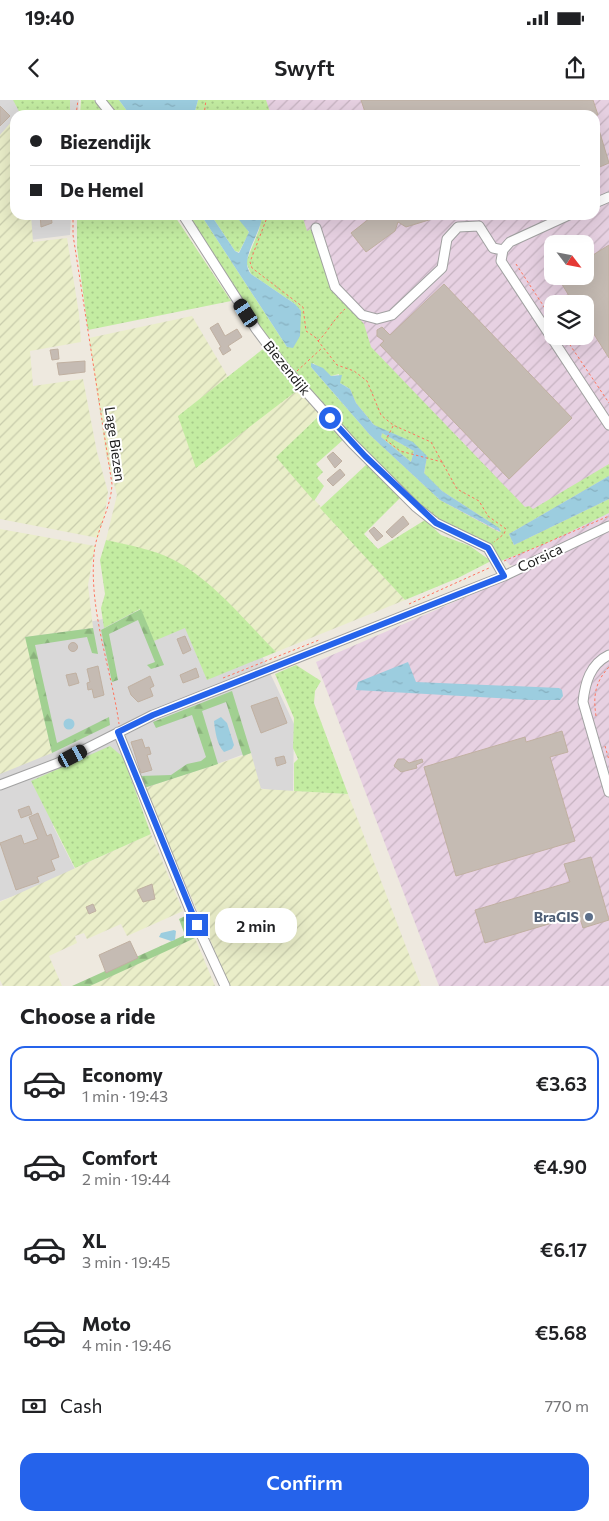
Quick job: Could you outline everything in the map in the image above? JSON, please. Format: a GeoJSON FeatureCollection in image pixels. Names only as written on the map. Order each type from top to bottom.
{"type":"FeatureCollection","features":[{"type":"Feature","properties":{"kind":"street"},"geometry":{"type":"LineString","coordinates":[[100,100],[108,110]]}},
{"type":"Feature","properties":{"kind":"street","name":"Biezendijk"},"geometry":{"type":"LineString","coordinates":[[186,220],[256,329],[285,368],[352,443],[436,523],[483,544],[491,551],[504,576]]}},
{"type":"Feature","properties":{"kind":"street"},"geometry":{"type":"LineString","coordinates":[[558,220],[510,242],[503,250],[501,261],[609,424]]}},
{"type":"Feature","properties":{"kind":"street"},"geometry":{"type":"LineString","coordinates":[[316,228],[335,287],[362,315],[377,319],[392,315],[442,268],[447,238],[458,227],[479,226],[493,248],[503,250]]}},
{"type":"Feature","properties":{"kind":"street","name":"Corsica"},"geometry":{"type":"LineString","coordinates":[[0,785],[58,764],[153,715],[504,576],[609,526]]}},
{"type":"Feature","properties":{"kind":"street"},"geometry":{"type":"LineString","coordinates":[[609,655],[603,658],[591,671],[584,687],[584,702],[609,792]]}},
{"type":"Feature","properties":{"kind":"street"},"geometry":{"type":"LineString","coordinates":[[118,732],[190,910],[225,986]]}},
{"type":"Feature","properties":{"kind":"path","name":"Lage Biezen"},"geometry":{"type":"LineString","coordinates":[[73,220],[73,236],[112,484],[111,501],[94,552],[94,576],[96,611],[119,723],[118,732]]}},
{"type":"Feature","properties":{"kind":"path"},"geometry":{"type":"LineString","coordinates":[[266,220],[250,265],[254,271],[303,307],[305,328],[337,365],[354,371],[367,381],[378,412],[393,425],[431,442],[457,489],[479,500],[490,519],[506,529],[504,534],[496,540]]}},
{"type":"Feature","properties":{"kind":"path"},"geometry":{"type":"LineString","coordinates":[[516,264],[544,307]]}},
{"type":"Feature","properties":{"kind":"path"},"geometry":{"type":"LineString","coordinates":[[318,341],[326,334],[335,317],[351,303]]}},
{"type":"Feature","properties":{"kind":"path"},"geometry":{"type":"LineString","coordinates":[[570,345],[609,403]]}},
{"type":"Feature","properties":{"kind":"path"},"geometry":{"type":"LineString","coordinates":[[294,374],[323,348]]}},
{"type":"Feature","properties":{"kind":"path"},"geometry":{"type":"LineString","coordinates":[[393,425],[386,439],[400,451],[442,462]]}},
{"type":"Feature","properties":{"kind":"path","name":"Corsica"},"geometry":{"type":"LineString","coordinates":[[499,564],[609,516]]}},
{"type":"Feature","properties":{"kind":"path"},"geometry":{"type":"LineString","coordinates":[[596,718],[594,704],[597,684],[609,667]]}},
{"type":"Feature","properties":{"kind":"path"},"geometry":{"type":"LineString","coordinates":[[604,743],[609,760]]}},
{"type":"Feature","properties":{"kind":"shaded area"},"geometry":{"type":"Polygon","coordinates":[[[0,100],[79,100],[78,110],[10,110],[10,220],[71,220],[70,235],[22,241],[0,221],[0,100]]]}},
{"type":"Feature","properties":{"kind":"shaded area"},"geometry":{"type":"Polygon","coordinates":[[[241,100],[609,100],[609,986],[439,986],[316,662],[530,569],[510,565],[489,544],[433,516],[375,462],[291,220],[600,220],[600,110],[245,110],[241,100]]]}},
{"type":"Feature","properties":{"kind":"shaded area"},"geometry":{"type":"Polygon","coordinates":[[[144,610],[186,622],[262,656],[294,724],[293,794],[253,787],[244,754],[53,826],[77,873],[0,901],[0,771],[25,636],[144,610]]]}},
{"type":"Feature","properties":{"kind":"green space"},"geometry":{"type":"Polygon","coordinates":[[[13,100],[70,100],[70,110],[18,110],[13,100]]]}},
{"type":"Feature","properties":{"kind":"green space"},"geometry":{"type":"Polygon","coordinates":[[[81,100],[94,100],[101,110],[80,110],[81,100]]]}},
{"type":"Feature","properties":{"kind":"green space"},"geometry":{"type":"Polygon","coordinates":[[[104,100],[119,100],[126,110],[111,110],[104,100]]]}},
{"type":"Feature","properties":{"kind":"green space"},"geometry":{"type":"Polygon","coordinates":[[[198,100],[266,100],[269,110],[195,110],[198,100]]]}},
{"type":"Feature","properties":{"kind":"green space"},"geometry":{"type":"Polygon","coordinates":[[[10,123],[10,220],[31,220],[33,242],[67,238],[79,314],[81,342],[30,351],[33,386],[83,379],[97,452],[108,492],[105,513],[98,538],[0,519],[0,135],[10,123]]]}},
{"type":"Feature","properties":{"kind":"green space"},"geometry":{"type":"Polygon","coordinates":[[[77,220],[177,220],[231,301],[88,330],[77,247],[77,220]]]}},
{"type":"Feature","properties":{"kind":"green space"},"geometry":{"type":"Polygon","coordinates":[[[189,220],[204,220],[287,347],[295,343],[295,304],[251,274],[246,262],[261,220],[304,220],[307,231],[312,229],[331,287],[364,324],[371,347],[525,507],[529,506],[533,509],[609,464],[609,476],[509,534],[514,545],[609,499],[609,513],[547,543],[501,561],[489,544],[430,514],[387,476],[272,347],[189,220]],[[313,363],[311,367],[370,435],[440,500],[499,532],[501,530],[442,491],[424,474],[427,456],[374,425],[356,403],[350,389],[340,383],[339,374],[331,376],[313,363]]]}},
{"type":"Feature","properties":{"kind":"green space"},"geometry":{"type":"Polygon","coordinates":[[[214,220],[240,220],[246,226],[249,233],[239,252],[235,251],[214,220]]]}},
{"type":"Feature","properties":{"kind":"green space"},"geometry":{"type":"Polygon","coordinates":[[[192,316],[228,377],[178,416],[299,389],[321,414],[276,457],[405,600],[276,652],[212,588],[172,559],[106,540],[117,495],[106,454],[89,338],[192,316]]]}},
{"type":"Feature","properties":{"kind":"green space"},"geometry":{"type":"Polygon","coordinates":[[[263,349],[299,389],[196,468],[178,416],[263,349]]]}},
{"type":"Feature","properties":{"kind":"green space"},"geometry":{"type":"Polygon","coordinates":[[[321,414],[344,439],[316,464],[323,472],[317,478],[324,486],[314,501],[276,457],[321,414]]]}},
{"type":"Feature","properties":{"kind":"green space"},"geometry":{"type":"Polygon","coordinates":[[[382,433],[414,451],[411,462],[381,437],[382,433]]]}},
{"type":"Feature","properties":{"kind":"green space"},"geometry":{"type":"Polygon","coordinates":[[[367,464],[401,497],[364,534],[378,549],[425,520],[441,535],[470,546],[491,561],[458,578],[405,600],[320,508],[367,464]]]}},
{"type":"Feature","properties":{"kind":"green space"},"geometry":{"type":"Polygon","coordinates":[[[0,529],[95,546],[88,585],[93,628],[26,637],[52,753],[0,774],[0,529]]]}},
{"type":"Feature","properties":{"kind":"green space"},"geometry":{"type":"Polygon","coordinates":[[[106,540],[156,553],[172,559],[187,568],[227,601],[276,652],[207,680],[185,628],[154,641],[140,609],[104,628],[101,608],[105,594],[100,560],[106,540]]]}},
{"type":"Feature","properties":{"kind":"green space"},"geometry":{"type":"Polygon","coordinates":[[[141,609],[164,665],[151,669],[147,665],[155,662],[138,620],[109,634],[118,680],[112,682],[101,630],[141,609]]]}},
{"type":"Feature","properties":{"kind":"green space"},"geometry":{"type":"Polygon","coordinates":[[[93,628],[98,654],[92,653],[87,637],[35,645],[57,743],[109,717],[110,725],[52,753],[25,637],[93,628]]]}},
{"type":"Feature","properties":{"kind":"green space"},"geometry":{"type":"Polygon","coordinates":[[[296,665],[321,681],[315,691],[314,703],[348,794],[294,791],[294,763],[298,759],[293,748],[294,718],[275,674],[296,665]]]}},
{"type":"Feature","properties":{"kind":"green space"},"geometry":{"type":"Polygon","coordinates":[[[232,691],[251,753],[243,756],[226,702],[202,711],[218,764],[144,788],[140,776],[171,775],[187,764],[201,761],[206,757],[192,715],[156,728],[153,722],[232,691]]]}},
{"type":"Feature","properties":{"kind":"green space"},"geometry":{"type":"Polygon","coordinates":[[[110,746],[123,757],[151,834],[75,868],[31,781],[110,746]]]}},
{"type":"Feature","properties":{"kind":"green space"},"geometry":{"type":"Polygon","coordinates":[[[251,753],[261,789],[348,794],[421,986],[230,986],[144,788],[251,753]]]}},
{"type":"Feature","properties":{"kind":"green space"},"geometry":{"type":"Polygon","coordinates":[[[151,834],[183,911],[127,936],[121,924],[87,939],[84,933],[75,936],[77,943],[49,956],[62,986],[3,986],[0,980],[0,902],[151,834]]]}},
{"type":"Feature","properties":{"kind":"green space"},"geometry":{"type":"Polygon","coordinates":[[[185,916],[195,938],[90,986],[72,986],[185,935],[179,919],[185,916]]]}},
{"type":"Feature","properties":{"kind":"green space"},"geometry":{"type":"Polygon","coordinates":[[[195,938],[215,986],[90,986],[132,966],[195,938]]]}},
{"type":"Feature","properties":{"kind":"water"},"geometry":{"type":"Polygon","coordinates":[[[119,100],[198,100],[195,110],[126,110],[119,100]]]}},
{"type":"Feature","properties":{"kind":"water"},"geometry":{"type":"Polygon","coordinates":[[[204,220],[214,220],[235,251],[239,253],[249,232],[239,220],[261,220],[249,253],[248,268],[251,274],[295,304],[301,311],[300,336],[293,348],[287,347],[204,220]]]}},
{"type":"Feature","properties":{"kind":"water"},"geometry":{"type":"Polygon","coordinates":[[[311,363],[323,368],[331,376],[342,375],[340,383],[350,389],[356,403],[374,425],[413,442],[427,456],[424,473],[442,491],[499,528],[501,532],[440,500],[370,435],[311,367],[311,363]],[[382,433],[381,437],[411,462],[414,451],[382,433]]]}},
{"type":"Feature","properties":{"kind":"water"},"geometry":{"type":"Polygon","coordinates":[[[609,476],[609,499],[514,545],[509,534],[609,476]]]}},
{"type":"Feature","properties":{"kind":"water"},"geometry":{"type":"Polygon","coordinates":[[[408,662],[416,682],[559,688],[562,690],[563,696],[560,700],[530,700],[356,690],[358,682],[408,662]]]}},
{"type":"Feature","properties":{"kind":"water"},"geometry":{"type":"Polygon","coordinates":[[[221,717],[227,723],[234,745],[232,749],[224,752],[218,742],[214,721],[221,717]]]}},
{"type":"Feature","properties":{"kind":"water"},"geometry":{"type":"Polygon","coordinates":[[[69,718],[75,724],[69,730],[63,724],[69,718]]]}},
{"type":"Feature","properties":{"kind":"water"},"geometry":{"type":"Polygon","coordinates":[[[176,931],[175,940],[171,941],[159,937],[161,933],[176,931]]]}},
{"type":"Feature","properties":{"kind":"building"},"geometry":{"type":"Polygon","coordinates":[[[361,100],[593,100],[596,110],[364,110],[361,100]]]}},
{"type":"Feature","properties":{"kind":"building"},"geometry":{"type":"Polygon","coordinates":[[[0,106],[10,116],[0,126],[0,106]]]}},
{"type":"Feature","properties":{"kind":"building"},"geometry":{"type":"Polygon","coordinates":[[[600,133],[609,163],[600,167],[600,133]]]}},
{"type":"Feature","properties":{"kind":"building"},"geometry":{"type":"Polygon","coordinates":[[[40,220],[52,220],[52,223],[41,227],[40,220]]]}},
{"type":"Feature","properties":{"kind":"building"},"geometry":{"type":"Polygon","coordinates":[[[368,220],[429,220],[406,227],[398,222],[395,231],[366,252],[351,233],[368,220]]]}},
{"type":"Feature","properties":{"kind":"building"},"geometry":{"type":"Polygon","coordinates":[[[609,245],[609,358],[594,334],[594,295],[569,295],[562,285],[594,285],[594,254],[609,245]]]}},
{"type":"Feature","properties":{"kind":"building"},"geometry":{"type":"Polygon","coordinates":[[[444,284],[572,418],[509,479],[380,345],[384,341],[377,336],[377,330],[382,327],[390,335],[444,284]]]}},
{"type":"Feature","properties":{"kind":"building"},"geometry":{"type":"Polygon","coordinates":[[[218,323],[225,336],[237,329],[242,337],[228,346],[231,350],[223,355],[219,348],[221,347],[210,328],[218,323]]]}},
{"type":"Feature","properties":{"kind":"building"},"geometry":{"type":"Polygon","coordinates":[[[58,349],[59,359],[52,360],[50,350],[58,349]]]}},
{"type":"Feature","properties":{"kind":"building"},"geometry":{"type":"Polygon","coordinates":[[[85,361],[85,372],[59,375],[57,363],[85,361]]]}},
{"type":"Feature","properties":{"kind":"building"},"geometry":{"type":"Polygon","coordinates":[[[333,452],[342,461],[335,468],[327,457],[333,452]]]}},
{"type":"Feature","properties":{"kind":"building"},"geometry":{"type":"Polygon","coordinates":[[[340,469],[345,475],[333,486],[327,480],[340,469]]]}},
{"type":"Feature","properties":{"kind":"building"},"geometry":{"type":"Polygon","coordinates":[[[403,516],[409,524],[392,538],[386,532],[403,516]]]}},
{"type":"Feature","properties":{"kind":"building"},"geometry":{"type":"Polygon","coordinates":[[[374,527],[383,536],[377,541],[369,531],[374,527]]]}},
{"type":"Feature","properties":{"kind":"building"},"geometry":{"type":"Polygon","coordinates":[[[185,636],[191,650],[183,654],[177,639],[185,636]]]}},
{"type":"Feature","properties":{"kind":"building"},"geometry":{"type":"Polygon","coordinates":[[[73,643],[77,647],[73,651],[69,647],[73,643]]]}},
{"type":"Feature","properties":{"kind":"building"},"geometry":{"type":"Polygon","coordinates":[[[98,666],[104,695],[94,698],[92,689],[88,690],[87,683],[90,682],[87,669],[98,666]]]}},
{"type":"Feature","properties":{"kind":"building"},"geometry":{"type":"Polygon","coordinates":[[[196,668],[199,677],[183,683],[180,675],[196,668]]]}},
{"type":"Feature","properties":{"kind":"building"},"geometry":{"type":"Polygon","coordinates":[[[76,673],[79,683],[69,686],[66,675],[76,673]]]}},
{"type":"Feature","properties":{"kind":"building"},"geometry":{"type":"Polygon","coordinates":[[[150,676],[154,686],[150,688],[153,696],[138,702],[131,695],[128,687],[150,676]]]}},
{"type":"Feature","properties":{"kind":"building"},"geometry":{"type":"Polygon","coordinates":[[[277,697],[287,723],[261,733],[251,706],[277,697]]]}},
{"type":"Feature","properties":{"kind":"building"},"geometry":{"type":"Polygon","coordinates":[[[562,731],[568,752],[550,757],[575,841],[456,876],[424,767],[525,737],[526,742],[562,731]]]}},
{"type":"Feature","properties":{"kind":"building"},"geometry":{"type":"Polygon","coordinates":[[[142,739],[145,748],[149,747],[151,754],[147,755],[152,770],[141,773],[131,742],[142,739]]]}},
{"type":"Feature","properties":{"kind":"building"},"geometry":{"type":"Polygon","coordinates":[[[284,756],[286,763],[277,766],[275,758],[284,756]]]}},
{"type":"Feature","properties":{"kind":"building"},"geometry":{"type":"Polygon","coordinates":[[[398,759],[404,759],[409,763],[422,759],[423,762],[416,765],[417,768],[401,772],[394,766],[398,759]]]}},
{"type":"Feature","properties":{"kind":"building"},"geometry":{"type":"Polygon","coordinates":[[[29,806],[32,814],[21,818],[18,810],[29,806]]]}},
{"type":"Feature","properties":{"kind":"building"},"geometry":{"type":"Polygon","coordinates":[[[38,813],[47,836],[51,834],[59,857],[51,860],[55,870],[37,877],[39,882],[16,890],[0,843],[21,835],[24,844],[38,839],[29,817],[38,813]]]}},
{"type":"Feature","properties":{"kind":"building"},"geometry":{"type":"Polygon","coordinates":[[[591,857],[609,920],[583,928],[579,915],[485,943],[475,910],[570,882],[564,864],[591,857]]]}},
{"type":"Feature","properties":{"kind":"building"},"geometry":{"type":"Polygon","coordinates":[[[152,884],[155,899],[143,902],[137,890],[152,884]]]}},
{"type":"Feature","properties":{"kind":"building"},"geometry":{"type":"Polygon","coordinates":[[[93,904],[96,911],[89,914],[86,907],[93,904]]]}},
{"type":"Feature","properties":{"kind":"building"},"geometry":{"type":"Polygon","coordinates":[[[130,941],[138,958],[106,973],[99,955],[130,941]]]}},
{"type":"Feature","properties":{"kind":"place","name":"BraGIS"},"geometry":{"type":"Point","coordinates":[589,917]}},
{"type":"Feature","properties":{"kind":"route"},"geometry":{"type":"LineString","coordinates":[[197,925],[118,732],[153,715],[504,576],[499,564],[488,548],[436,523],[365,456],[330,418]]}}]}
